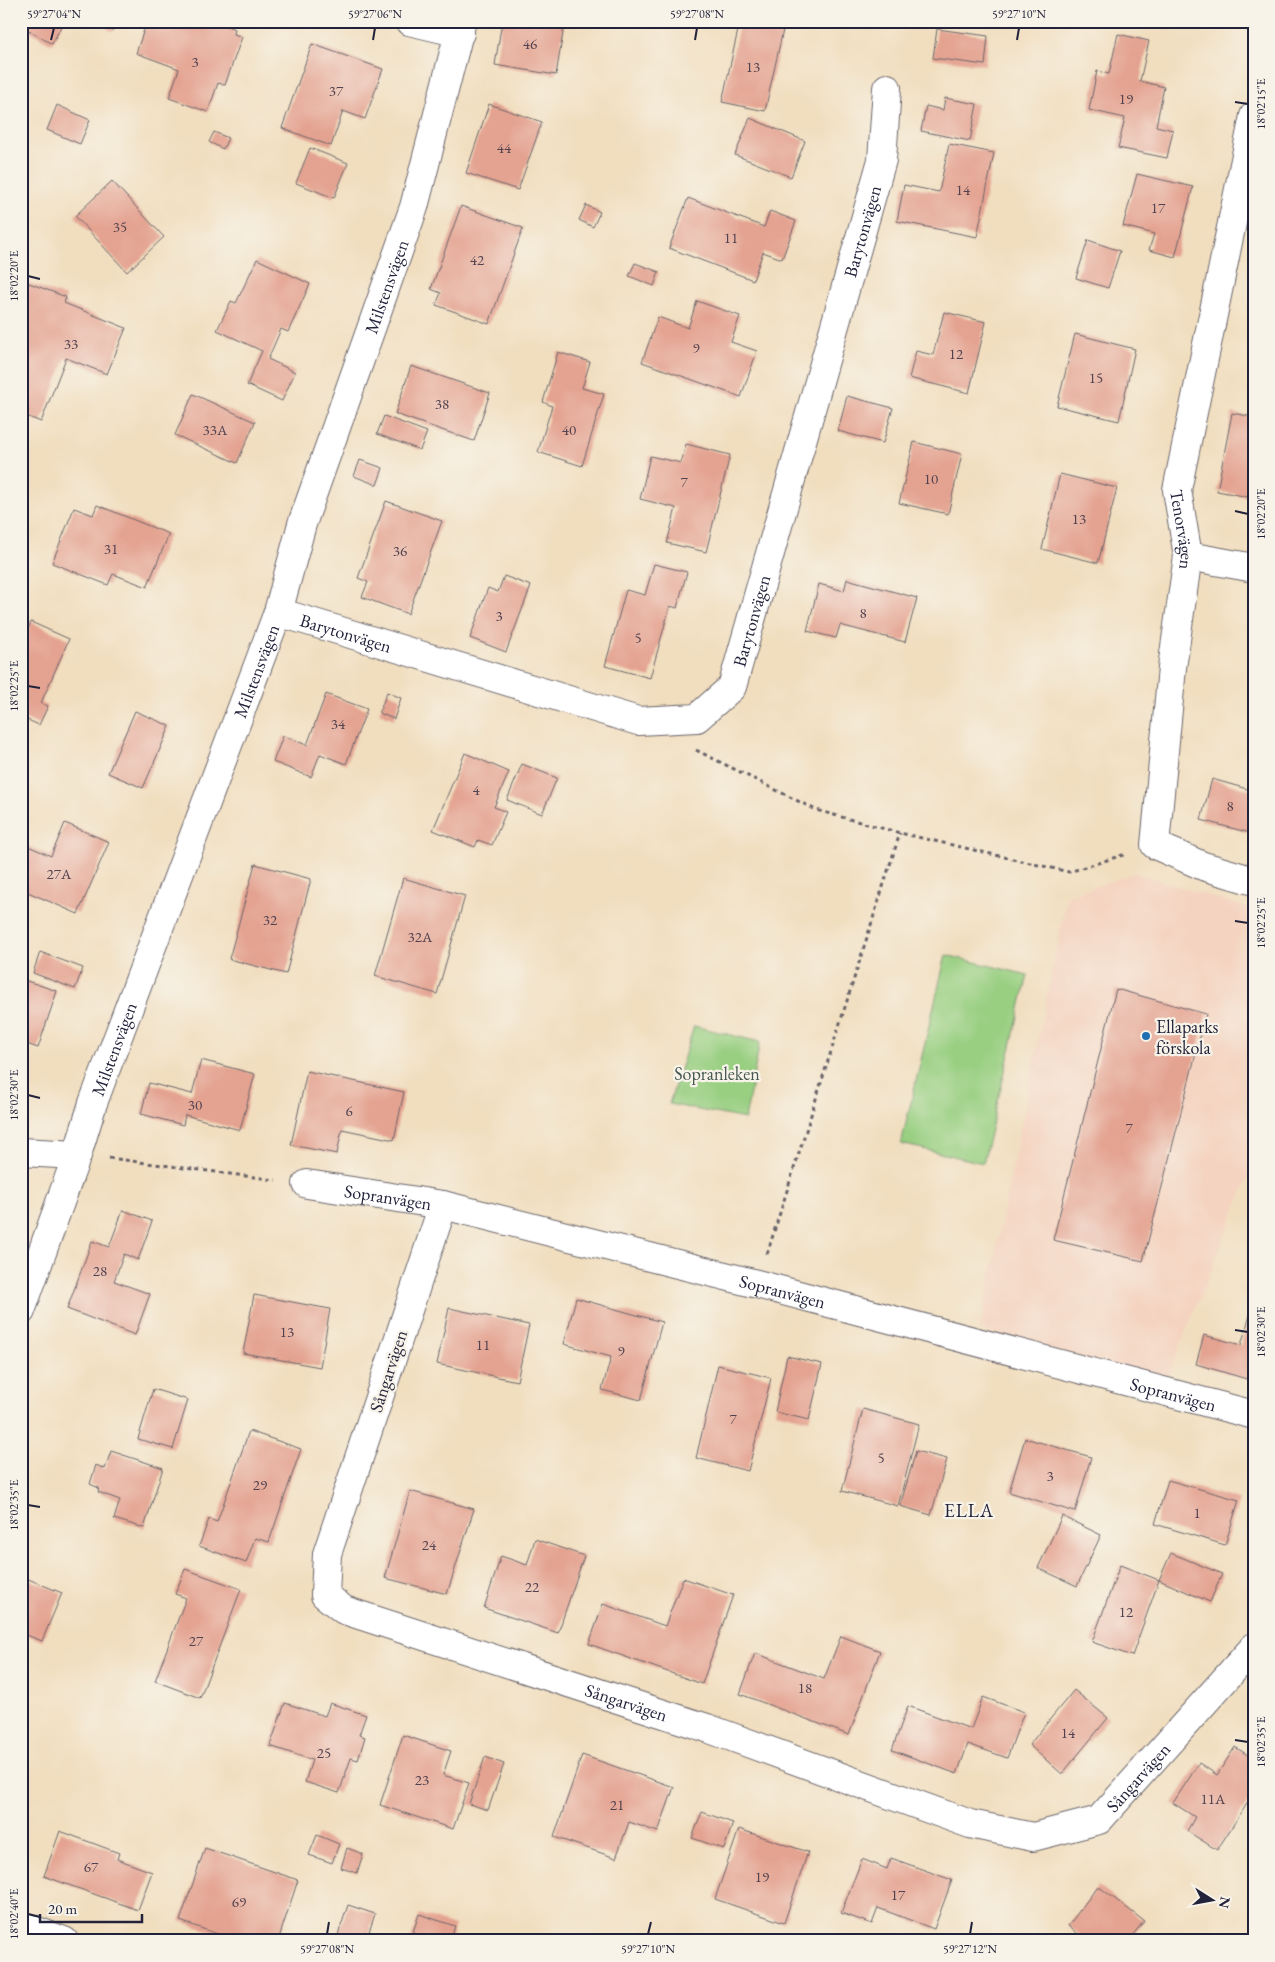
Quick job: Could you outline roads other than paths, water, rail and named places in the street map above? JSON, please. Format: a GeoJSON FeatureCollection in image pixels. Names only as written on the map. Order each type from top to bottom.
{"type":"FeatureCollection","features":[{"type":"Feature","properties":{"kind":"street"},"geometry":{"type":"LineString","coordinates":[[409,21],[461,27]]}},
{"type":"Feature","properties":{"kind":"street","name":"Milstensvägen"},"geometry":{"type":"LineString","coordinates":[[21,1311],[77,1155],[93,1103],[278,612],[302,524],[414,207],[461,27]]}},
{"type":"Feature","properties":{"kind":"street","name":"Barytonvägen"},"geometry":{"type":"LineString","coordinates":[[278,612],[638,721],[697,718],[732,687],[882,160],[887,88]]}},
{"type":"Feature","properties":{"kind":"street","name":"Tenorvägen"},"geometry":{"type":"LineString","coordinates":[[1254,116],[1177,490],[1188,556],[1172,668],[1155,845],[1203,866],[1254,881]]}},
{"type":"Feature","properties":{"kind":"street"},"geometry":{"type":"LineString","coordinates":[[1188,556],[1254,568]]}},
{"type":"Feature","properties":{"kind":"street"},"geometry":{"type":"LineString","coordinates":[[21,1152],[77,1155]]}},
{"type":"Feature","properties":{"kind":"street","name":"Sopranvägen"},"geometry":{"type":"LineString","coordinates":[[306,1184],[443,1205],[757,1284],[1254,1415]]}},
{"type":"Feature","properties":{"kind":"street","name":"Sångarvägen"},"geometry":{"type":"LineString","coordinates":[[443,1205],[327,1554],[325,1595],[344,1610],[707,1728],[970,1824],[1033,1837],[1099,1820],[1254,1647]]}},
{"type":"Feature","properties":{"kind":"street"},"geometry":{"type":"LineString","coordinates":[[21,1925],[64,1941]]}},
{"type":"Feature","properties":{"kind":"place","name":"Ellaparks förskola"},"geometry":{"type":"Point","coordinates":[1146,1036]}},
{"type":"Feature","properties":{"kind":"district","name":"ELLA"},"geometry":{"type":"Point","coordinates":[969,1510]}},
{"type":"Feature","properties":{"kind":"park label","name":"Sopranleken"},"geometry":{"type":"Point","coordinates":[717,1073]}}]}
